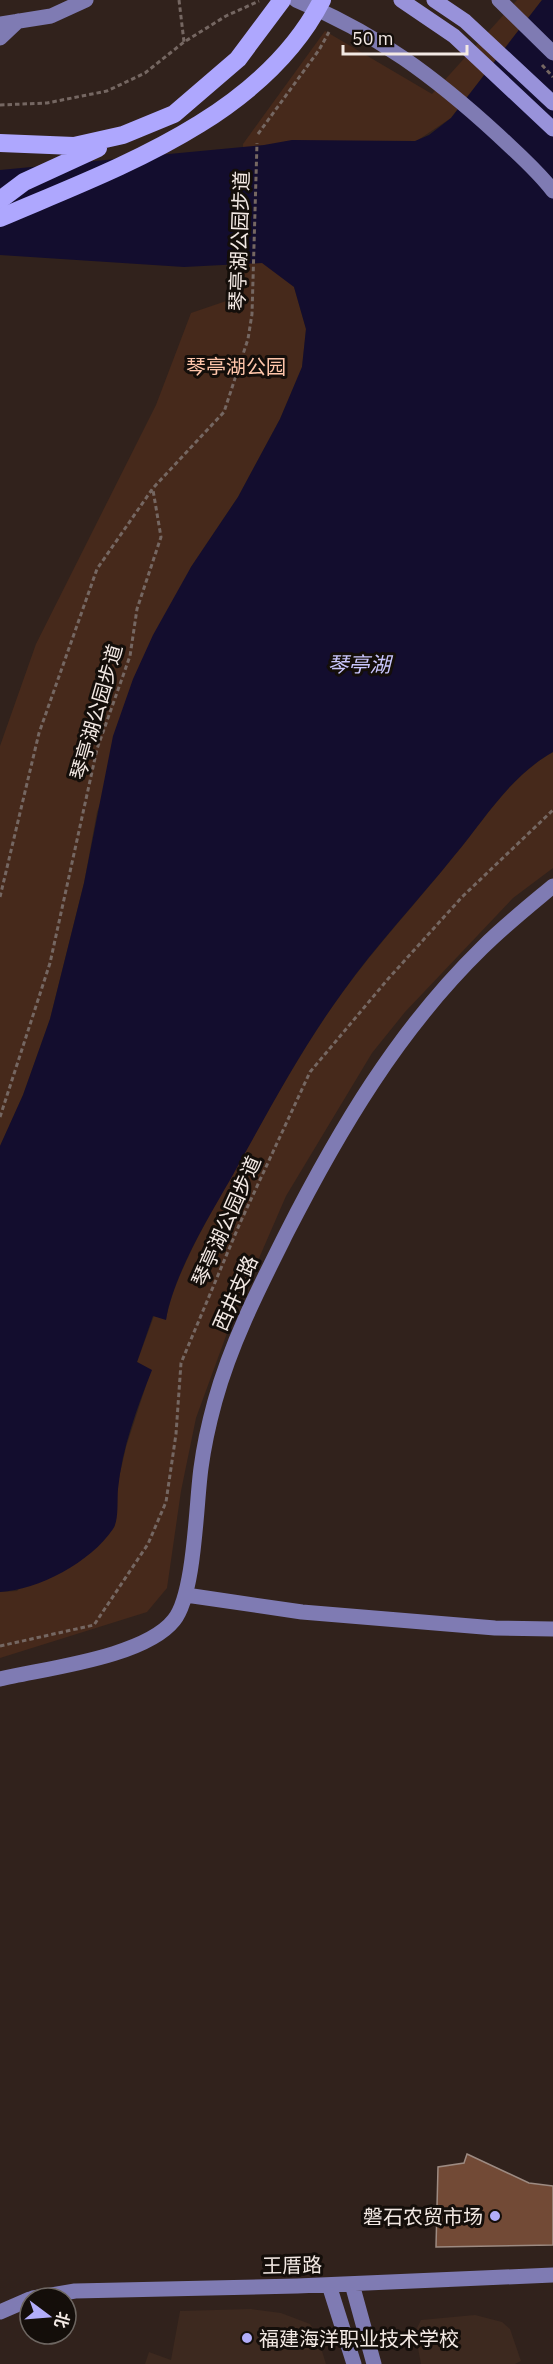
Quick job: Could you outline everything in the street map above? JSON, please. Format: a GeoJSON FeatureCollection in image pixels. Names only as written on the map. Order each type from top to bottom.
{"type":"FeatureCollection","features":[{"type":"Feature","properties":{"kind":"highway"},"geometry":{"type":"LineString","coordinates":[[0,200],[24,182],[123,135],[174,114],[238,59],[282,0]]}},
{"type":"Feature","properties":{"kind":"highway"},"geometry":{"type":"LineString","coordinates":[[0,218],[154,152],[234,100],[279,62],[309,26],[322,0]]}},
{"type":"Feature","properties":{"kind":"highway"},"geometry":{"type":"LineString","coordinates":[[0,144],[74,146],[123,135]]}},
{"type":"Feature","properties":{"kind":"main road"},"geometry":{"type":"LineString","coordinates":[[401,0],[454,36],[553,129]]}},
{"type":"Feature","properties":{"kind":"main road"},"geometry":{"type":"LineString","coordinates":[[434,0],[465,21],[553,103]]}},
{"type":"Feature","properties":{"kind":"street"},"geometry":{"type":"LineString","coordinates":[[0,24],[51,16],[86,0]]}},
{"type":"Feature","properties":{"kind":"street"},"geometry":{"type":"LineString","coordinates":[[296,0],[336,16],[403,56],[440,84],[526,162],[553,191]]}},
{"type":"Feature","properties":{"kind":"street"},"geometry":{"type":"LineString","coordinates":[[499,0],[553,53]]}},
{"type":"Feature","properties":{"kind":"street"},"geometry":{"type":"LineString","coordinates":[[0,38],[18,21]]}},
{"type":"Feature","properties":{"kind":"street","name":"西井支路"},"geometry":{"type":"LineString","coordinates":[[0,1679],[139,1646],[170,1626],[177,1617],[186,1595],[201,1465],[216,1399],[249,1309],[307,1192],[357,1103],[423,1014],[488,942],[553,886]]}},
{"type":"Feature","properties":{"kind":"street"},"geometry":{"type":"LineString","coordinates":[[186,1595],[303,1612],[495,1628],[553,1629]]}},
{"type":"Feature","properties":{"kind":"street","name":"王厝路"},"geometry":{"type":"LineString","coordinates":[[78,2291],[329,2285],[553,2275]]}},
{"type":"Feature","properties":{"kind":"street"},"geometry":{"type":"LineString","coordinates":[[352,2284],[374,2364]]}},
{"type":"Feature","properties":{"kind":"street"},"geometry":{"type":"LineString","coordinates":[[329,2285],[354,2364]]}},
{"type":"Feature","properties":{"kind":"street","name":"王厝路"},"geometry":{"type":"LineString","coordinates":[[0,2312],[18,2304]]}},
{"type":"Feature","properties":{"kind":"path"},"geometry":{"type":"LineString","coordinates":[[180,0],[184,42]]}},
{"type":"Feature","properties":{"kind":"path"},"geometry":{"type":"LineString","coordinates":[[0,105],[47,102],[107,91],[145,73],[184,42],[225,16],[261,0]]}},
{"type":"Feature","properties":{"kind":"path"},"geometry":{"type":"LineString","coordinates":[[258,134],[320,50],[336,16]]}},
{"type":"Feature","properties":{"kind":"path","name":"琴亭湖公园步道"},"geometry":{"type":"LineString","coordinates":[[0,897],[39,733],[97,568],[153,488],[224,412],[248,339],[254,297],[256,143]]}},
{"type":"Feature","properties":{"kind":"path","name":"琴亭湖公园步道"},"geometry":{"type":"LineString","coordinates":[[0,1116],[50,963],[97,749],[130,656],[137,609],[161,537],[153,488]]}},
{"type":"Feature","properties":{"kind":"path","name":"琴亭湖公园步道"},"geometry":{"type":"LineString","coordinates":[[0,1646],[94,1624],[142,1553],[166,1502],[176,1434],[181,1363],[240,1223],[310,1072],[388,979],[462,897],[553,810]]}},
{"type":"Feature","properties":{"kind":"shaded area","name":"福建海洋职业技术学校"},"geometry":{"type":"Polygon","coordinates":[[[251,2309],[281,2313],[310,2324],[317,2335],[326,2364],[145,2364],[149,2352],[171,2360],[180,2311],[251,2309]]]}},
{"type":"Feature","properties":{"kind":"shaded area"},"geometry":{"type":"Polygon","coordinates":[[[475,2315],[502,2322],[510,2329],[521,2361],[515,2364],[421,2364],[415,2332],[421,2320],[475,2315]]]}},
{"type":"Feature","properties":{"kind":"green space","name":"琴亭湖公园"},"geometry":{"type":"Polygon","coordinates":[[[517,0],[542,0],[451,118],[415,142],[382,141],[294,287],[306,329],[302,367],[280,419],[238,497],[191,567],[97,812],[84,883],[50,1019],[23,1095],[0,1146],[0,746],[36,644],[156,405],[191,313],[238,297],[245,264],[243,144],[325,31],[432,94],[517,0]]]}},
{"type":"Feature","properties":{"kind":"green space"},"geometry":{"type":"Polygon","coordinates":[[[553,752],[553,868],[513,898],[405,1012],[372,1053],[286,1196],[230,1325],[196,1418],[181,1491],[167,1588],[147,1612],[0,1658],[0,1592],[17,1591],[119,1478],[126,1447],[151,1370],[137,1362],[154,1316],[166,1319],[176,1284],[193,1248],[297,1061],[355,975],[499,799],[524,773],[553,752]]]}},
{"type":"Feature","properties":{"kind":"water","name":"琴亭湖"},"geometry":{"type":"Polygon","coordinates":[[[542,0],[553,0],[553,752],[524,773],[499,799],[355,975],[326,1015],[270,1108],[192,1248],[176,1285],[166,1320],[153,1316],[137,1362],[152,1370],[127,1443],[120,1474],[116,1521],[113,1529],[78,1563],[62,1572],[31,1586],[0,1592],[0,1146],[23,1095],[50,1019],[84,883],[113,736],[133,679],[153,635],[191,567],[238,497],[280,419],[302,367],[306,329],[294,287],[262,263],[184,267],[0,255],[0,170],[264,145],[292,140],[415,141],[429,135],[451,118],[542,0]]]}},
{"type":"Feature","properties":{"kind":"building","name":"磐石农贸市场"},"geometry":{"type":"Polygon","coordinates":[[[467,2154],[529,2183],[553,2186],[553,2245],[436,2247],[438,2167],[464,2163],[467,2154]]]}},
{"type":"Feature","properties":{"kind":"place","name":"磐石农贸市场"},"geometry":{"type":"Point","coordinates":[495,2216]}},
{"type":"Feature","properties":{"kind":"place","name":"福建海洋职业技术学校"},"geometry":{"type":"Point","coordinates":[247,2338]}}]}
